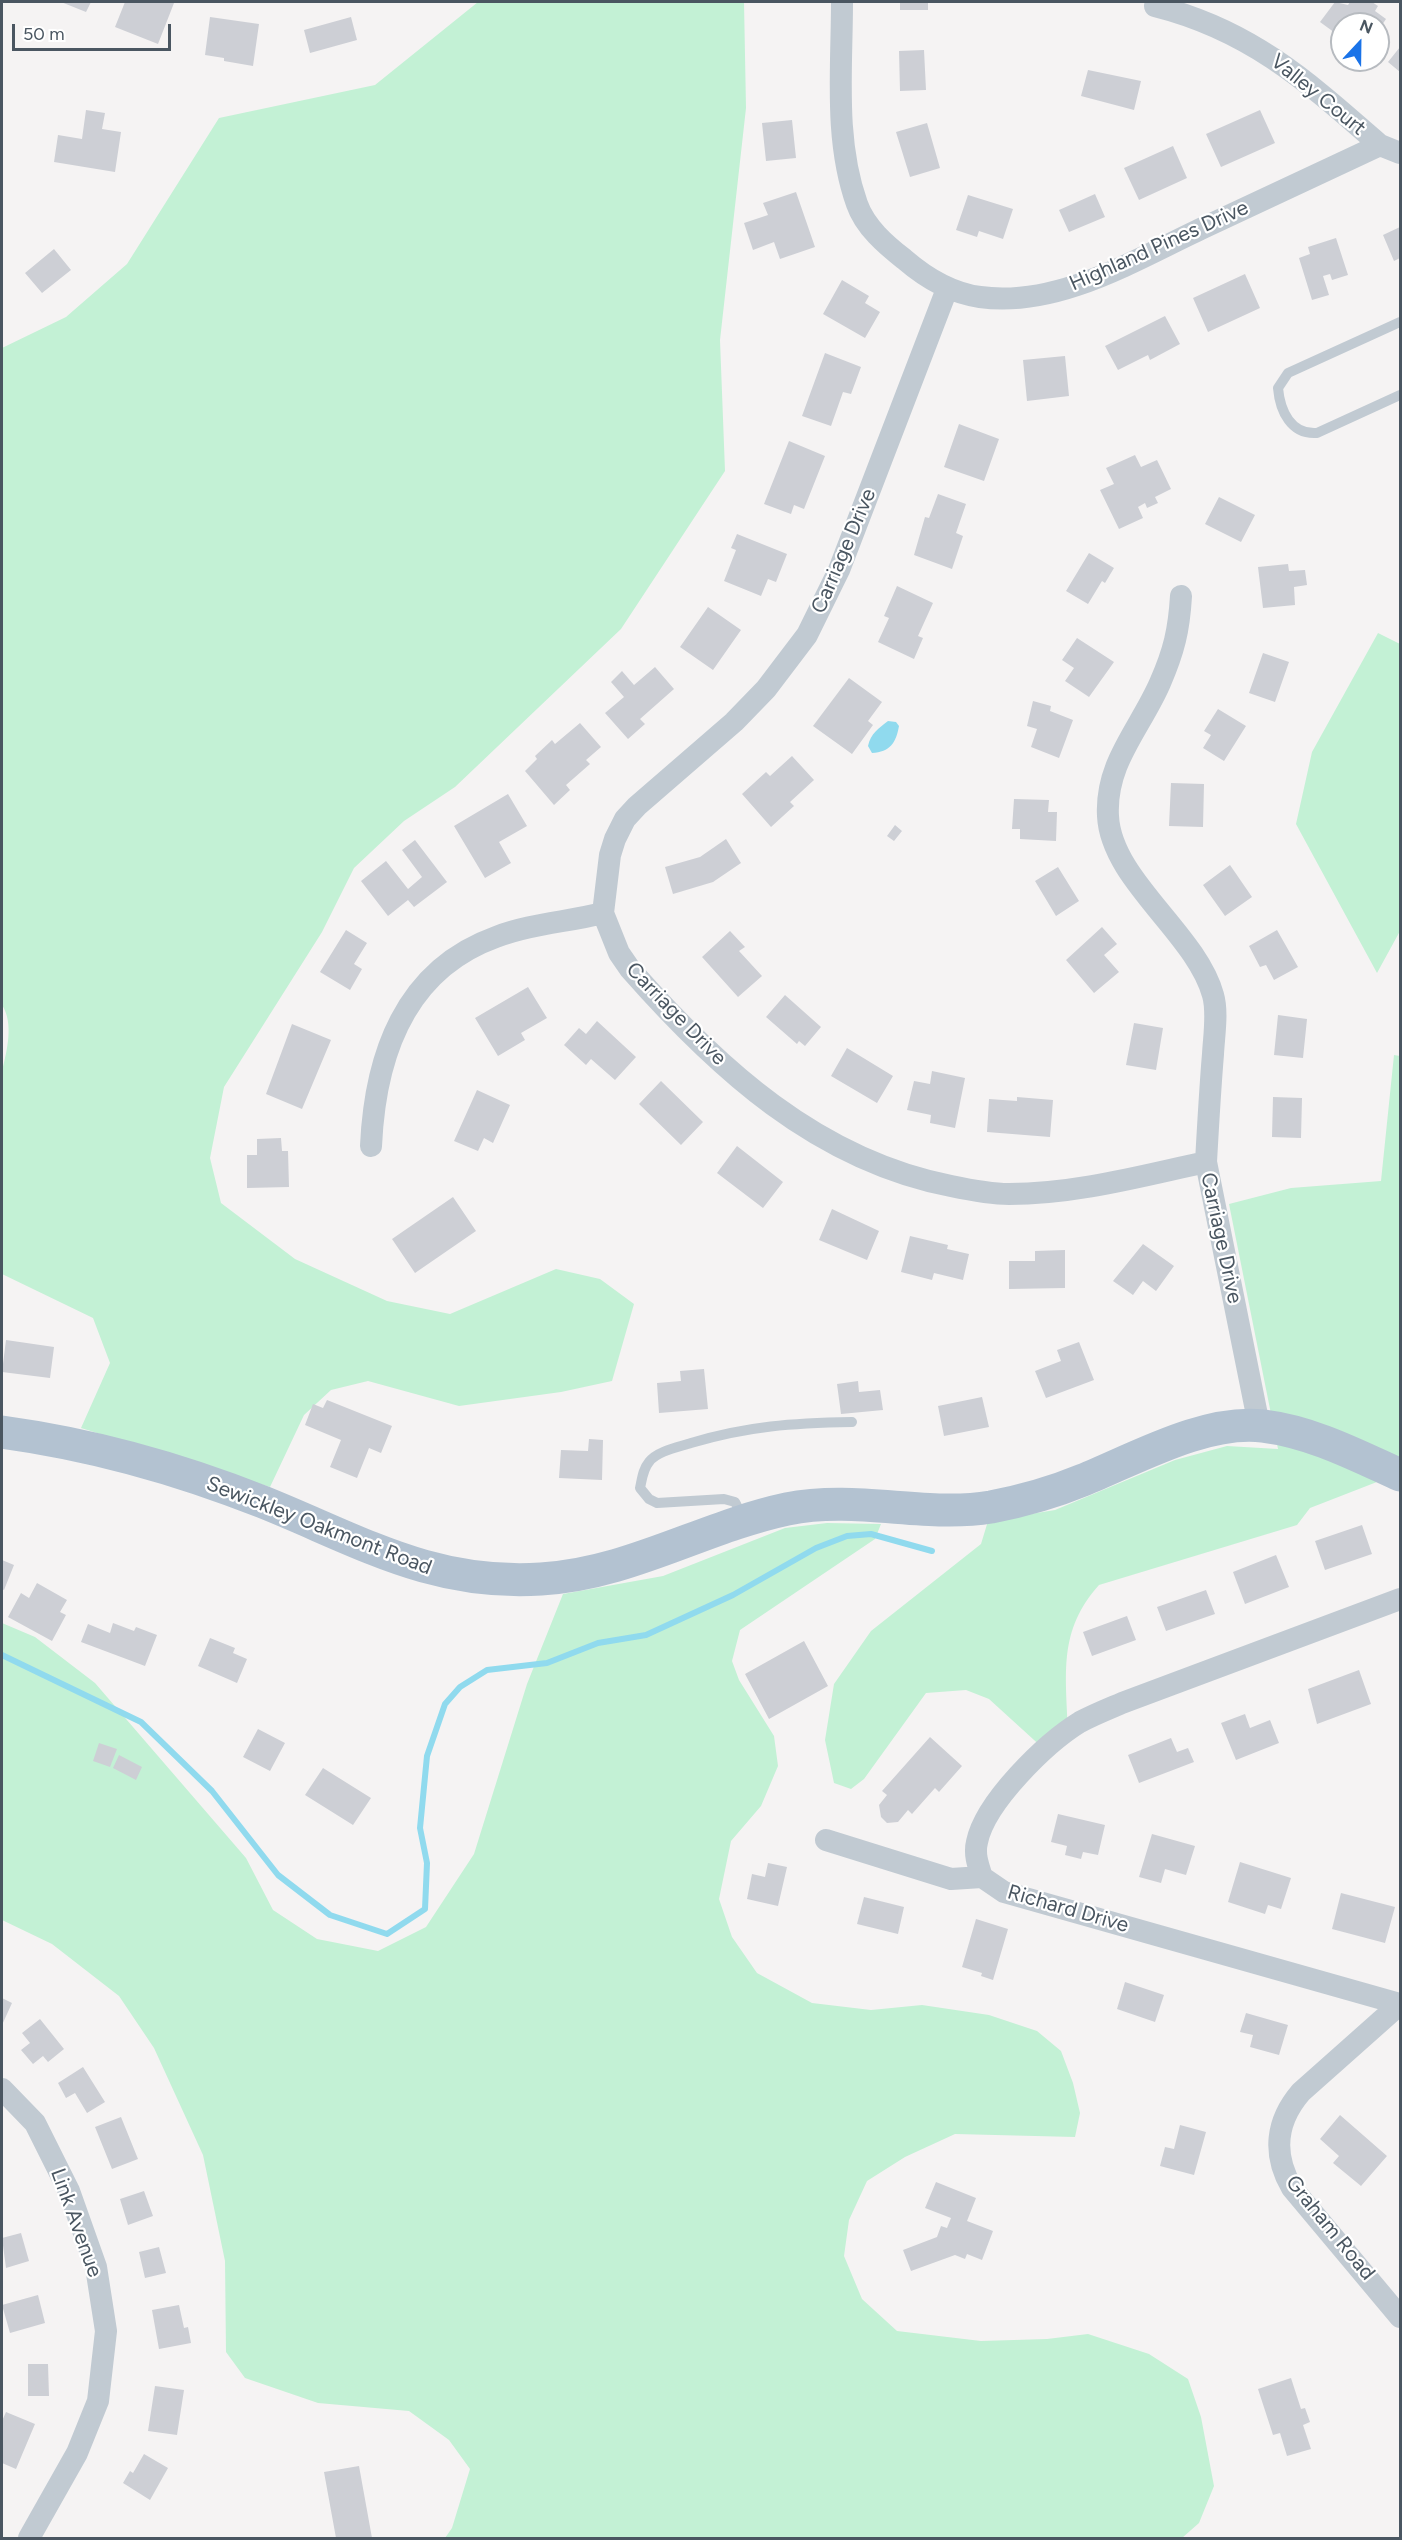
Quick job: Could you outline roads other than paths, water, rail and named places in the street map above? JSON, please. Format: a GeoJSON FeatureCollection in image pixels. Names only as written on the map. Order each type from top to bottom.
{"type":"FeatureCollection","features":[{"type":"Feature","properties":{"kind":"main road","name":"Sewickley Oakmont Road"},"geometry":{"type":"LineString","coordinates":[[2,1432],[74,1445],[192,1477],[263,1502],[410,1564],[464,1577],[544,1579],[597,1571],[652,1556],[745,1522],[789,1509],[837,1503],[941,1509],[992,1506],[1055,1491],[1201,1433],[1239,1426],[1259,1425],[1320,1440],[1401,1475]]}},
{"type":"Feature","properties":{"kind":"street","name":"Highland Pines Drive"},"geometry":{"type":"LineString","coordinates":[[842,2],[844,150],[858,207],[873,231],[892,250],[947,289],[980,297],[1007,298],[1038,295],[1070,286],[1102,275],[1390,149]]}},
{"type":"Feature","properties":{"kind":"street","name":"Valley Court"},"geometry":{"type":"LineString","coordinates":[[1155,6],[1228,30],[1265,52],[1302,76],[1390,149]]}},
{"type":"Feature","properties":{"kind":"street","name":"Carriage Drive"},"geometry":{"type":"LineString","coordinates":[[947,289],[839,570],[807,635],[766,689],[734,722],[625,819],[610,855],[603,913],[619,953],[630,969],[711,1053],[803,1128],[858,1158],[932,1182],[1006,1194],[1082,1189],[1206,1162],[1259,1425]]}},
{"type":"Feature","properties":{"kind":"street"},"geometry":{"type":"LineString","coordinates":[[1181,596],[1179,634],[1160,685],[1113,770],[1108,794],[1108,818],[1114,843],[1127,867],[1203,972],[1213,996],[1214,1026],[1206,1162]]}},
{"type":"Feature","properties":{"kind":"street"},"geometry":{"type":"LineString","coordinates":[[371,1146],[376,1092],[384,1062],[393,1034],[421,987],[446,963],[468,949],[495,937],[523,928],[603,913]]}},
{"type":"Feature","properties":{"kind":"street","name":"Richard Drive"},"geometry":{"type":"LineString","coordinates":[[1400,2004],[1004,1892],[982,1877],[975,1852],[980,1831],[989,1811],[1055,1740],[1074,1726],[1122,1703],[1401,1599]]}},
{"type":"Feature","properties":{"kind":"street"},"geometry":{"type":"LineString","coordinates":[[826,1840],[951,1879],[982,1877]]}},
{"type":"Feature","properties":{"kind":"street","name":"Graham Road"},"geometry":{"type":"LineString","coordinates":[[1400,2004],[1301,2091],[1292,2103],[1282,2125],[1278,2151],[1282,2170],[1292,2188],[1401,2317]]}},
{"type":"Feature","properties":{"kind":"street","name":"Link Avenue"},"geometry":{"type":"LineString","coordinates":[[2,2089],[35,2124],[69,2191],[96,2267],[106,2331],[98,2401],[77,2453],[29,2538]]}},
{"type":"Feature","properties":{"kind":"lane"},"geometry":{"type":"LineString","coordinates":[[1401,322],[1288,373],[1278,388],[1290,423],[1297,431],[1306,434],[1317,433],[1401,395]]}},
{"type":"Feature","properties":{"kind":"lane"},"geometry":{"type":"LineString","coordinates":[[745,1522],[735,1502],[724,1499],[657,1503],[649,1499],[640,1488],[643,1473],[650,1460],[674,1448],[730,1432],[785,1423],[852,1422]]}},
{"type":"Feature","properties":{"kind":"water"},"geometry":{"type":"Polygon","coordinates":[[[888,721],[896,722],[899,726],[894,742],[883,751],[872,753],[868,746],[871,738],[888,721]]]}},
{"type":"Feature","properties":{"kind":"waterway"},"geometry":{"type":"LineString","coordinates":[[2,1655],[141,1722],[212,1791],[278,1875],[330,1915],[387,1934],[425,1909],[427,1863],[420,1828],[427,1756],[445,1704],[460,1687],[487,1670],[547,1663],[598,1643],[646,1635],[733,1595],[816,1548],[847,1536],[871,1534],[932,1551]]}}]}
